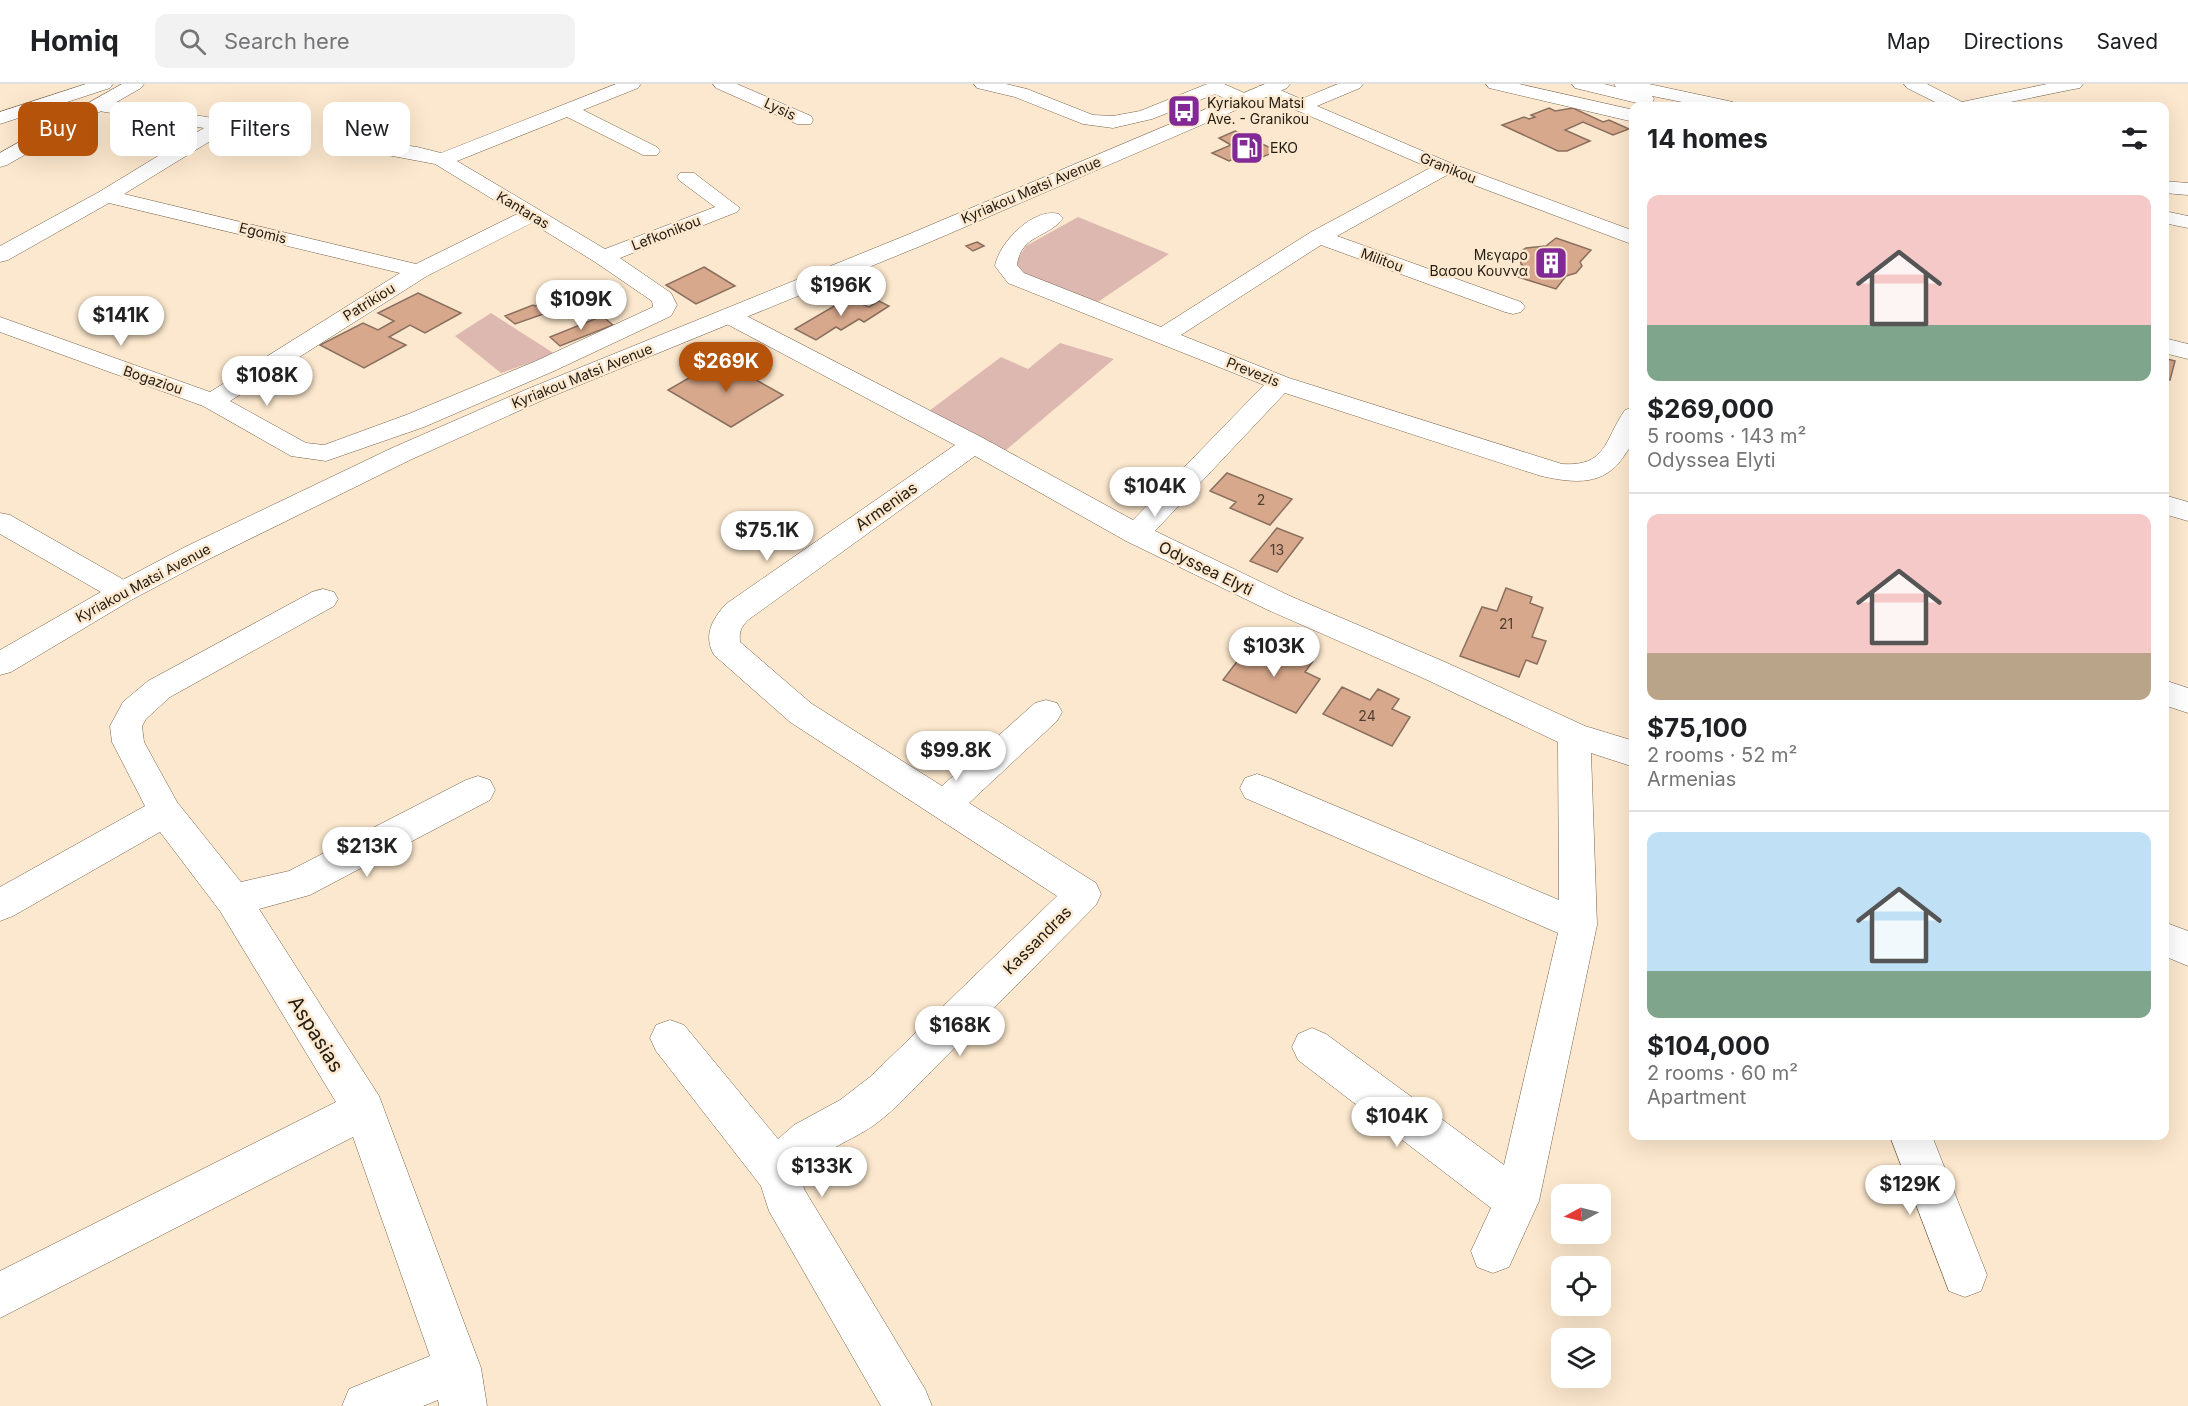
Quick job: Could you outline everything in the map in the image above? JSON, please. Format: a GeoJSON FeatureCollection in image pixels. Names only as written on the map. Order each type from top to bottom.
{"type":"FeatureCollection","features":[{"type":"Feature","properties":{"kind":"street"},"geometry":{"type":"LineString","coordinates":[[0,118],[104,84]]}},
{"type":"Feature","properties":{"kind":"street"},"geometry":{"type":"LineString","coordinates":[[0,161],[135,84]]}},
{"type":"Feature","properties":{"kind":"street"},"geometry":{"type":"LineString","coordinates":[[442,160],[632,84]]}},
{"type":"Feature","properties":{"kind":"street","name":"Lysis"},"geometry":{"type":"LineString","coordinates":[[722,84],[760,92],[804,120]]}},
{"type":"Feature","properties":{"kind":"street"},"geometry":{"type":"LineString","coordinates":[[1302,105],[1354,84]]}},
{"type":"Feature","properties":{"kind":"street"},"geometry":{"type":"LineString","coordinates":[[1495,84],[1629,115]]}},
{"type":"Feature","properties":{"kind":"street"},"geometry":{"type":"LineString","coordinates":[[1581,84],[1661,102]]}},
{"type":"Feature","properties":{"kind":"street"},"geometry":{"type":"LineString","coordinates":[[1623,84],[1707,102]]}},
{"type":"Feature","properties":{"kind":"street"},"geometry":{"type":"LineString","coordinates":[[1913,84],[1948,102]]}},
{"type":"Feature","properties":{"kind":"street"},"geometry":{"type":"LineString","coordinates":[[1986,102],[2074,84]]}},
{"type":"Feature","properties":{"kind":"street"},"geometry":{"type":"LineString","coordinates":[[992,85],[1020,93],[1090,120],[1113,122],[1145,115],[1227,90]]}},
{"type":"Feature","properties":{"kind":"street","name":"Granikou"},"geometry":{"type":"LineString","coordinates":[[1273,87],[1302,105],[1446,168],[1629,237]]}},
{"type":"Feature","properties":{"kind":"street","name":"Kyriakou Matsi Avenue"},"geometry":{"type":"LineString","coordinates":[[0,663],[123,592],[195,554],[401,454],[562,384],[915,240],[1227,90],[1273,87]]}},
{"type":"Feature","properties":{"kind":"street"},"geometry":{"type":"LineString","coordinates":[[99,105],[209,124]]}},
{"type":"Feature","properties":{"kind":"street"},"geometry":{"type":"LineString","coordinates":[[566,109],[650,151]]}},
{"type":"Feature","properties":{"kind":"street"},"geometry":{"type":"LineString","coordinates":[[0,255],[106,196],[209,133]]}},
{"type":"Feature","properties":{"kind":"street","name":"Kantaras"},"geometry":{"type":"LineString","coordinates":[[410,152],[442,160],[603,257],[663,298],[665,305],[656,316],[545,366]]}},
{"type":"Feature","properties":{"kind":"street"},"geometry":{"type":"LineString","coordinates":[[1164,336],[1319,237],[1446,168]]}},
{"type":"Feature","properties":{"kind":"street","name":"Lefkonikou"},"geometry":{"type":"LineString","coordinates":[[603,257],[730,208],[687,177]]}},
{"type":"Feature","properties":{"kind":"street"},"geometry":{"type":"LineString","coordinates":[[2169,187],[2188,189]]}},
{"type":"Feature","properties":{"kind":"street","name":"Egomis"},"geometry":{"type":"LineString","coordinates":[[106,196],[419,271]]}},
{"type":"Feature","properties":{"kind":"street"},"geometry":{"type":"LineString","coordinates":[[2169,204],[2188,209]]}},
{"type":"Feature","properties":{"kind":"street","name":"Patrikiou"},"geometry":{"type":"LineString","coordinates":[[212,401],[419,271],[532,215]]}},
{"type":"Feature","properties":{"kind":"street","name":"Prevezis"},"geometry":{"type":"LineString","coordinates":[[1052,218],[1031,230],[1013,246],[1006,260],[1007,269],[1012,275],[1037,288],[1280,383],[1541,468],[1578,475],[1593,472],[1604,466],[1612,457],[1629,425]]}},
{"type":"Feature","properties":{"kind":"street"},"geometry":{"type":"LineString","coordinates":[[2169,218],[2188,222]]}},
{"type":"Feature","properties":{"kind":"street","name":"Militou"},"geometry":{"type":"LineString","coordinates":[[1319,237],[1513,307]]}},
{"type":"Feature","properties":{"kind":"street","name":"Odyssea Elyti"},"geometry":{"type":"LineString","coordinates":[[729,316],[974,444],[1136,534],[1279,603],[1434,670],[1574,735],[1629,752]]}},
{"type":"Feature","properties":{"kind":"street","name":"Bogaziou"},"geometry":{"type":"LineString","coordinates":[[5,332],[212,401],[300,450],[326,453],[415,421],[545,366]]}},
{"type":"Feature","properties":{"kind":"street"},"geometry":{"type":"LineString","coordinates":[[2169,346],[2188,352]]}},
{"type":"Feature","properties":{"kind":"street"},"geometry":{"type":"LineString","coordinates":[[545,366],[562,384]]}},
{"type":"Feature","properties":{"kind":"street"},"geometry":{"type":"LineString","coordinates":[[1136,534],[1280,383]]}},
{"type":"Feature","properties":{"kind":"street","name":"Armenias"},"geometry":{"type":"LineString","coordinates":[[944,805],[801,713],[725,646],[723,635],[727,621],[737,612],[974,444]]}},
{"type":"Feature","properties":{"kind":"street"},"geometry":{"type":"LineString","coordinates":[[2169,506],[2188,512]]}},
{"type":"Feature","properties":{"kind":"street"},"geometry":{"type":"LineString","coordinates":[[0,522],[123,592]]}},
{"type":"Feature","properties":{"kind":"street","name":"Aspasias"},"geometry":{"type":"LineString","coordinates":[[323,599],[159,689],[134,711],[126,726],[128,742],[165,812],[233,900],[364,1110],[461,1387],[366,1406]]}},
{"type":"Feature","properties":{"kind":"street"},"geometry":{"type":"LineString","coordinates":[[2169,695],[2188,701]]}},
{"type":"Feature","properties":{"kind":"street"},"geometry":{"type":"LineString","coordinates":[[944,805],[1046,712]]}},
{"type":"Feature","properties":{"kind":"street"},"geometry":{"type":"LineString","coordinates":[[1494,1251],[1517,1201],[1578,926],[1574,735]]}},
{"type":"Feature","properties":{"kind":"street"},"geometry":{"type":"LineString","coordinates":[[1257,788],[1578,926]]}},
{"type":"Feature","properties":{"kind":"street"},"geometry":{"type":"LineString","coordinates":[[233,900],[297,884],[478,790]]}},
{"type":"Feature","properties":{"kind":"street","name":"Kassandras"},"geometry":{"type":"LineString","coordinates":[[782,1177],[788,1158],[800,1145],[851,1117],[884,1091],[1083,894],[944,805]]}},
{"type":"Feature","properties":{"kind":"street"},"geometry":{"type":"LineString","coordinates":[[0,905],[165,812]]}},
{"type":"Feature","properties":{"kind":"street"},"geometry":{"type":"LineString","coordinates":[[2169,940],[2188,949]]}},
{"type":"Feature","properties":{"kind":"street"},"geometry":{"type":"LineString","coordinates":[[670,1038],[782,1177],[784,1196],[908,1406]]}},
{"type":"Feature","properties":{"kind":"street"},"geometry":{"type":"LineString","coordinates":[[1312,1047],[1517,1201]]}},
{"type":"Feature","properties":{"kind":"street"},"geometry":{"type":"LineString","coordinates":[[0,1295],[364,1110]]}},
{"type":"Feature","properties":{"kind":"street"},"geometry":{"type":"LineString","coordinates":[[1913,1140],[1965,1275]]}},
{"type":"Feature","properties":{"kind":"shaded area"},"geometry":{"type":"Polygon","coordinates":[[[1078,217],[1169,254],[1089,308],[1018,273],[1018,259],[1026,246],[1078,217]]]}},
{"type":"Feature","properties":{"kind":"shaded area"},"geometry":{"type":"Polygon","coordinates":[[[491,313],[555,354],[501,373],[455,336],[491,313]]]}},
{"type":"Feature","properties":{"kind":"shaded area"},"geometry":{"type":"Polygon","coordinates":[[[1060,343],[1114,359],[1006,450],[929,411],[1001,357],[1028,369],[1060,343]]]}},
{"type":"Feature","properties":{"kind":"building"},"geometry":{"type":"Polygon","coordinates":[[[1549,108],[1555,111],[1573,108],[1603,122],[1609,120],[1629,129],[1613,135],[1583,122],[1565,130],[1590,141],[1567,151],[1558,151],[1502,125],[1524,117],[1529,119],[1535,117],[1531,115],[1549,108]]]}},
{"type":"Feature","properties":{"kind":"building","name":"EKO"},"geometry":{"type":"Polygon","coordinates":[[[1235,131],[1277,151],[1260,158],[1248,152],[1229,161],[1212,153],[1231,145],[1219,138],[1235,131]]]}},
{"type":"Feature","properties":{"kind":"building","name":"Μεγαρο Βασου Κουννα"},"geometry":{"type":"Polygon","coordinates":[[[1556,238],[1591,250],[1580,262],[1582,266],[1576,273],[1566,276],[1556,289],[1518,277],[1526,268],[1521,264],[1520,252],[1526,248],[1546,246],[1556,238]]]}},
{"type":"Feature","properties":{"kind":"building"},"geometry":{"type":"Polygon","coordinates":[[[977,242],[984,246],[973,251],[966,246],[977,242]]]}},
{"type":"Feature","properties":{"kind":"building"},"geometry":{"type":"Polygon","coordinates":[[[704,267],[735,286],[696,304],[666,285],[704,267]]]}},
{"type":"Feature","properties":{"kind":"building"},"geometry":{"type":"Polygon","coordinates":[[[418,293],[461,313],[425,333],[410,325],[389,337],[406,345],[364,368],[320,345],[363,323],[378,330],[394,321],[378,313],[418,293]]]}},
{"type":"Feature","properties":{"kind":"building"},"geometry":{"type":"Polygon","coordinates":[[[853,295],[867,302],[864,305],[869,307],[879,301],[889,306],[864,322],[859,319],[841,330],[836,327],[816,340],[795,329],[853,295]]]}},
{"type":"Feature","properties":{"kind":"building"},"geometry":{"type":"Polygon","coordinates":[[[543,303],[552,311],[515,324],[505,316],[533,305],[543,303]]]}},
{"type":"Feature","properties":{"kind":"building"},"geometry":{"type":"Polygon","coordinates":[[[602,316],[613,325],[560,346],[550,337],[602,316]]]}},
{"type":"Feature","properties":{"kind":"building"},"geometry":{"type":"Polygon","coordinates":[[[2169,359],[2175,361],[2169,380],[2169,359]]]}},
{"type":"Feature","properties":{"kind":"building"},"geometry":{"type":"Polygon","coordinates":[[[720,360],[783,395],[731,427],[668,390],[720,360]]]}},
{"type":"Feature","properties":{"kind":"building"},"geometry":{"type":"Polygon","coordinates":[[[1227,473],[1292,499],[1270,525],[1230,508],[1236,502],[1210,491],[1227,473]]]}},
{"type":"Feature","properties":{"kind":"building"},"geometry":{"type":"Polygon","coordinates":[[[1277,528],[1303,538],[1277,572],[1250,561],[1277,528]]]}},
{"type":"Feature","properties":{"kind":"building"},"geometry":{"type":"Polygon","coordinates":[[[1506,588],[1532,597],[1530,603],[1543,608],[1532,637],[1546,641],[1537,664],[1526,660],[1519,677],[1460,656],[1482,607],[1497,611],[1506,588]]]}},
{"type":"Feature","properties":{"kind":"building"},"geometry":{"type":"Polygon","coordinates":[[[1248,647],[1279,660],[1287,649],[1313,661],[1305,672],[1320,679],[1296,713],[1223,680],[1248,647]]]}},
{"type":"Feature","properties":{"kind":"building"},"geometry":{"type":"Polygon","coordinates":[[[1342,687],[1370,700],[1378,689],[1399,699],[1392,709],[1410,717],[1392,746],[1323,714],[1342,687]]]}},
{"type":"Feature","properties":{"kind":"place","name":"Kyriakou Matsi Ave. - Granikou"},"geometry":{"type":"Point","coordinates":[1184,111]}},
{"type":"Feature","properties":{"kind":"place","name":"EKO"},"geometry":{"type":"Point","coordinates":[1247,148]}},
{"type":"Feature","properties":{"kind":"place","name":"Μεγαρο Βασου Κουννα"},"geometry":{"type":"Point","coordinates":[1551,263]}}]}
